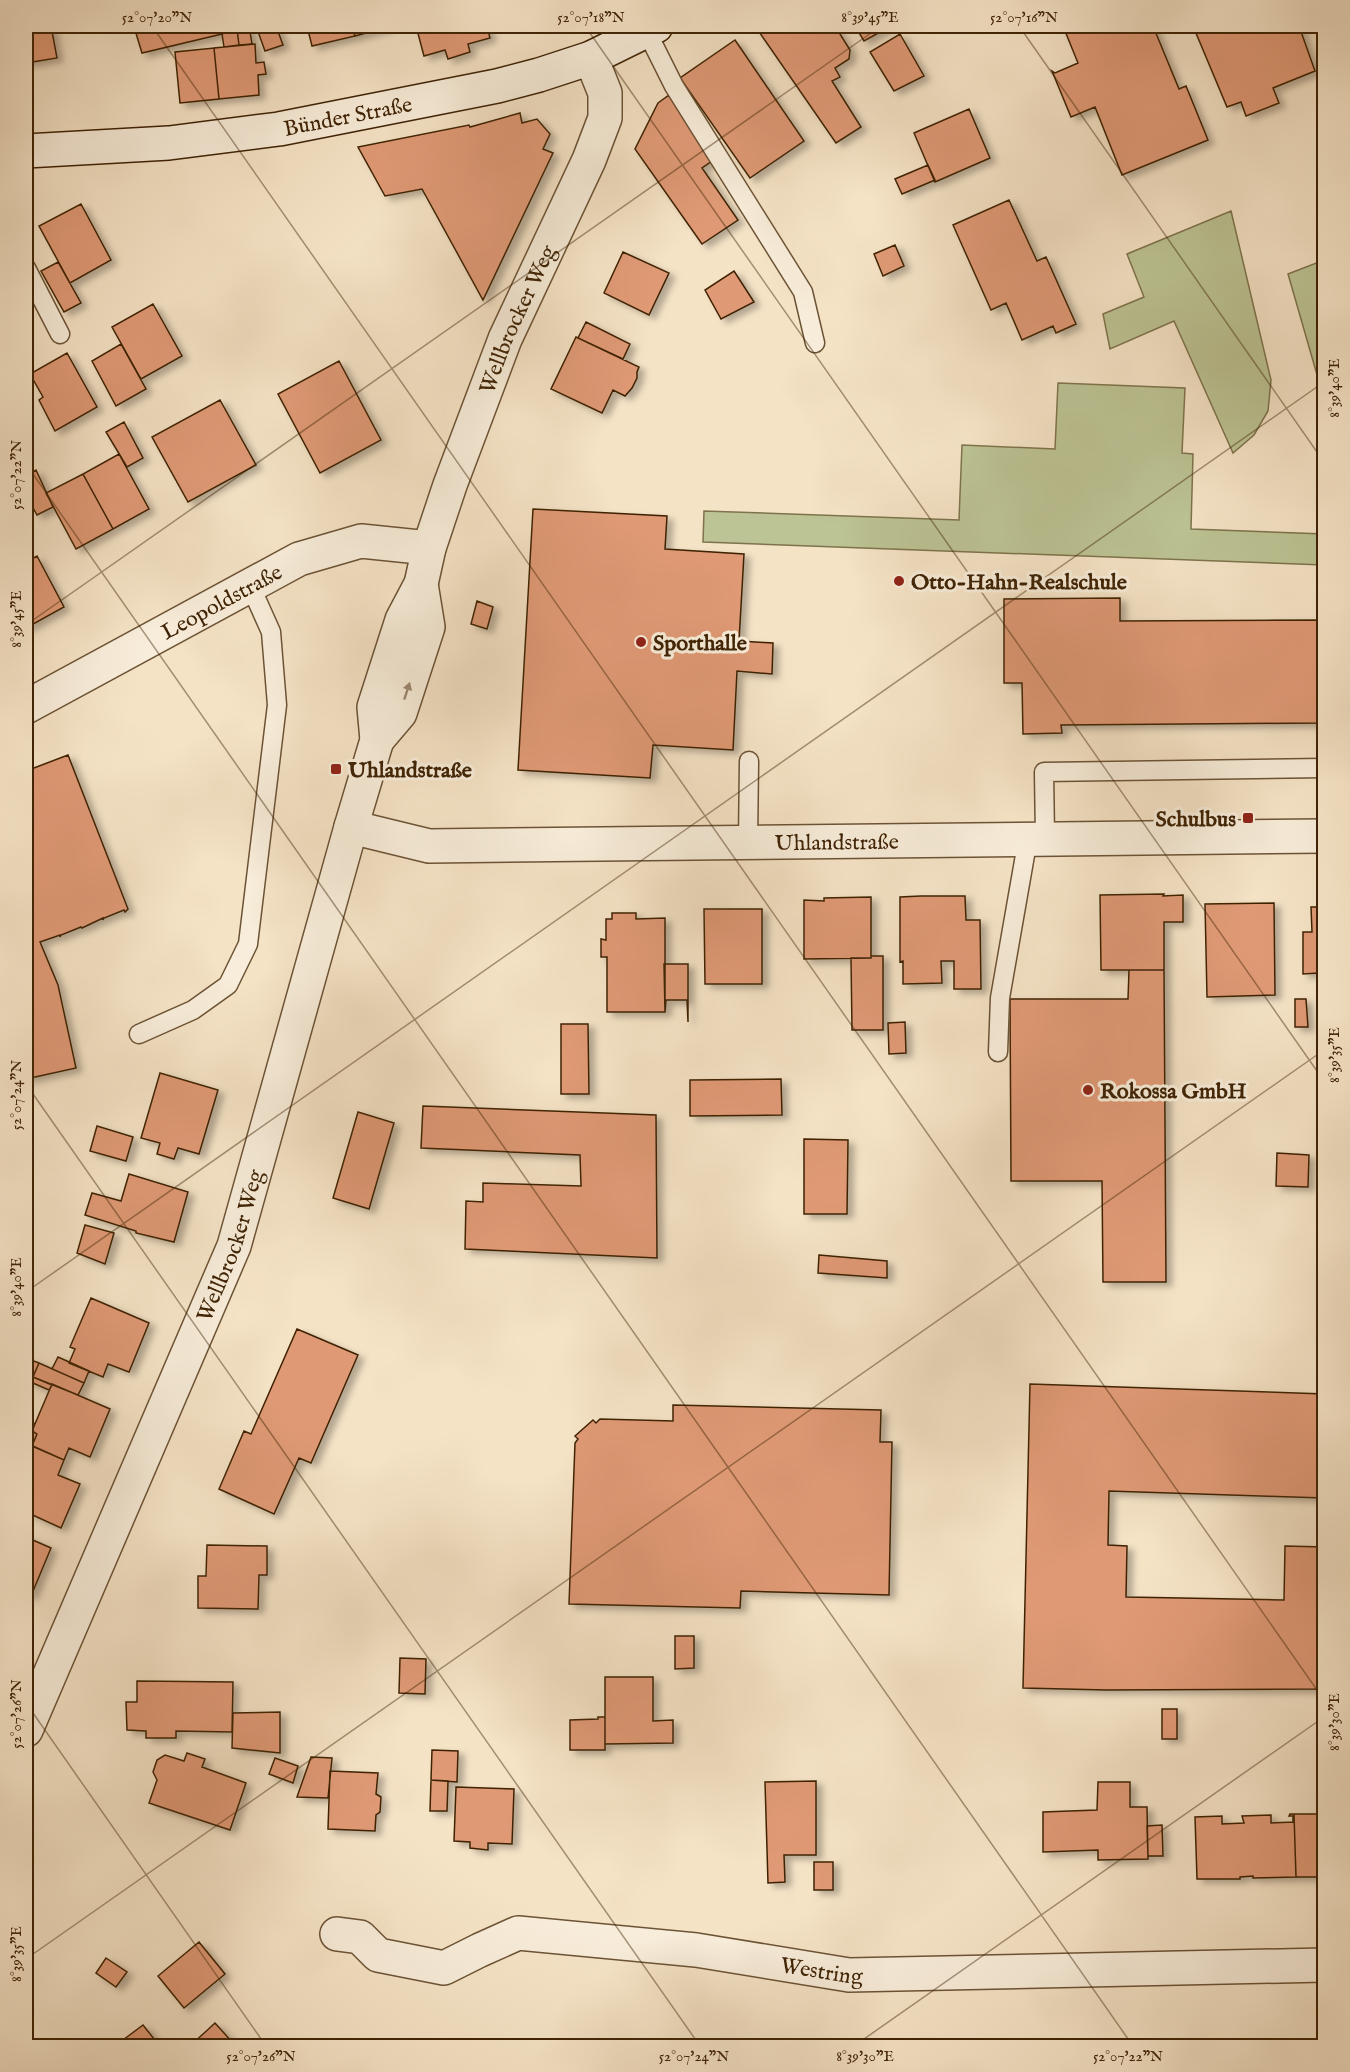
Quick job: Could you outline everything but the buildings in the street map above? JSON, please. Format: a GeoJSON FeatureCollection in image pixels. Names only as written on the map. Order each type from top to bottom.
{"type":"FeatureCollection","features":[{"type":"Feature","properties":{"kind":"street","name":"Bünder Straße"},"geometry":{"type":"LineString","coordinates":[[26,151],[169,143],[279,129],[496,86],[539,75],[591,57],[651,29]]}},
{"type":"Feature","properties":{"kind":"street","name":"Wellbrocker Weg"},"geometry":{"type":"LineString","coordinates":[[26,1730],[234,1246],[377,740],[400,713],[428,627],[421,584],[429,548],[450,484],[505,339],[589,160],[604,118],[605,93],[591,57]]}},
{"type":"Feature","properties":{"kind":"street","name":"Leopoldstraße"},"geometry":{"type":"LineString","coordinates":[[26,707],[299,559],[361,541],[429,548]]}},
{"type":"Feature","properties":{"kind":"street","name":"Uhlandstraße"},"geometry":{"type":"LineString","coordinates":[[351,826],[429,846],[1324,836]]}},
{"type":"Feature","properties":{"kind":"street","name":"Westring"},"geometry":{"type":"LineString","coordinates":[[338,1934],[360,1937],[378,1955],[444,1968],[518,1933],[696,1950],[849,1975],[1324,1965]]}},
{"type":"Feature","properties":{"kind":"lane"},"geometry":{"type":"LineString","coordinates":[[651,29],[674,86],[803,292],[814,343]]}},
{"type":"Feature","properties":{"kind":"lane"},"geometry":{"type":"LineString","coordinates":[[26,268],[60,334]]}},
{"type":"Feature","properties":{"kind":"lane"},"geometry":{"type":"LineString","coordinates":[[139,1034],[193,1010],[228,985],[248,944],[278,705],[270,632],[250,585]]}},
{"type":"Feature","properties":{"kind":"lane"},"geometry":{"type":"LineString","coordinates":[[748,842],[749,761]]}},
{"type":"Feature","properties":{"kind":"lane"},"geometry":{"type":"LineString","coordinates":[[998,1052],[1000,998],[1037,838],[1044,772],[1324,768]]}},
{"type":"Feature","properties":{"kind":"green space"},"geometry":{"type":"Polygon","coordinates":[[[1231,211],[1271,380],[1268,411],[1254,435],[1233,453],[1174,321],[1110,349],[1103,314],[1144,297],[1127,254],[1231,211]]]}},
{"type":"Feature","properties":{"kind":"green space"},"geometry":{"type":"Polygon","coordinates":[[[1324,260],[1324,399],[1288,274],[1324,260]]]}},
{"type":"Feature","properties":{"kind":"green space"},"geometry":{"type":"Polygon","coordinates":[[[1058,383],[1185,388],[1182,453],[1193,454],[1191,529],[1324,534],[1324,565],[703,542],[704,511],[959,520],[962,445],[1055,449],[1058,383]]]}},
{"type":"Feature","properties":{"kind":"place","name":"Otto-Hahn-Realschule"},"geometry":{"type":"Point","coordinates":[899,581]}},
{"type":"Feature","properties":{"kind":"place","name":"Sporthalle"},"geometry":{"type":"Point","coordinates":[641,642]}},
{"type":"Feature","properties":{"kind":"place","name":"Uhlandstraße"},"geometry":{"type":"Point","coordinates":[336,769]}},
{"type":"Feature","properties":{"kind":"place","name":"Schulbus"},"geometry":{"type":"Point","coordinates":[1248,818]}},
{"type":"Feature","properties":{"kind":"place","name":"Rokossa GmbH"},"geometry":{"type":"Point","coordinates":[1088,1090]}}]}
